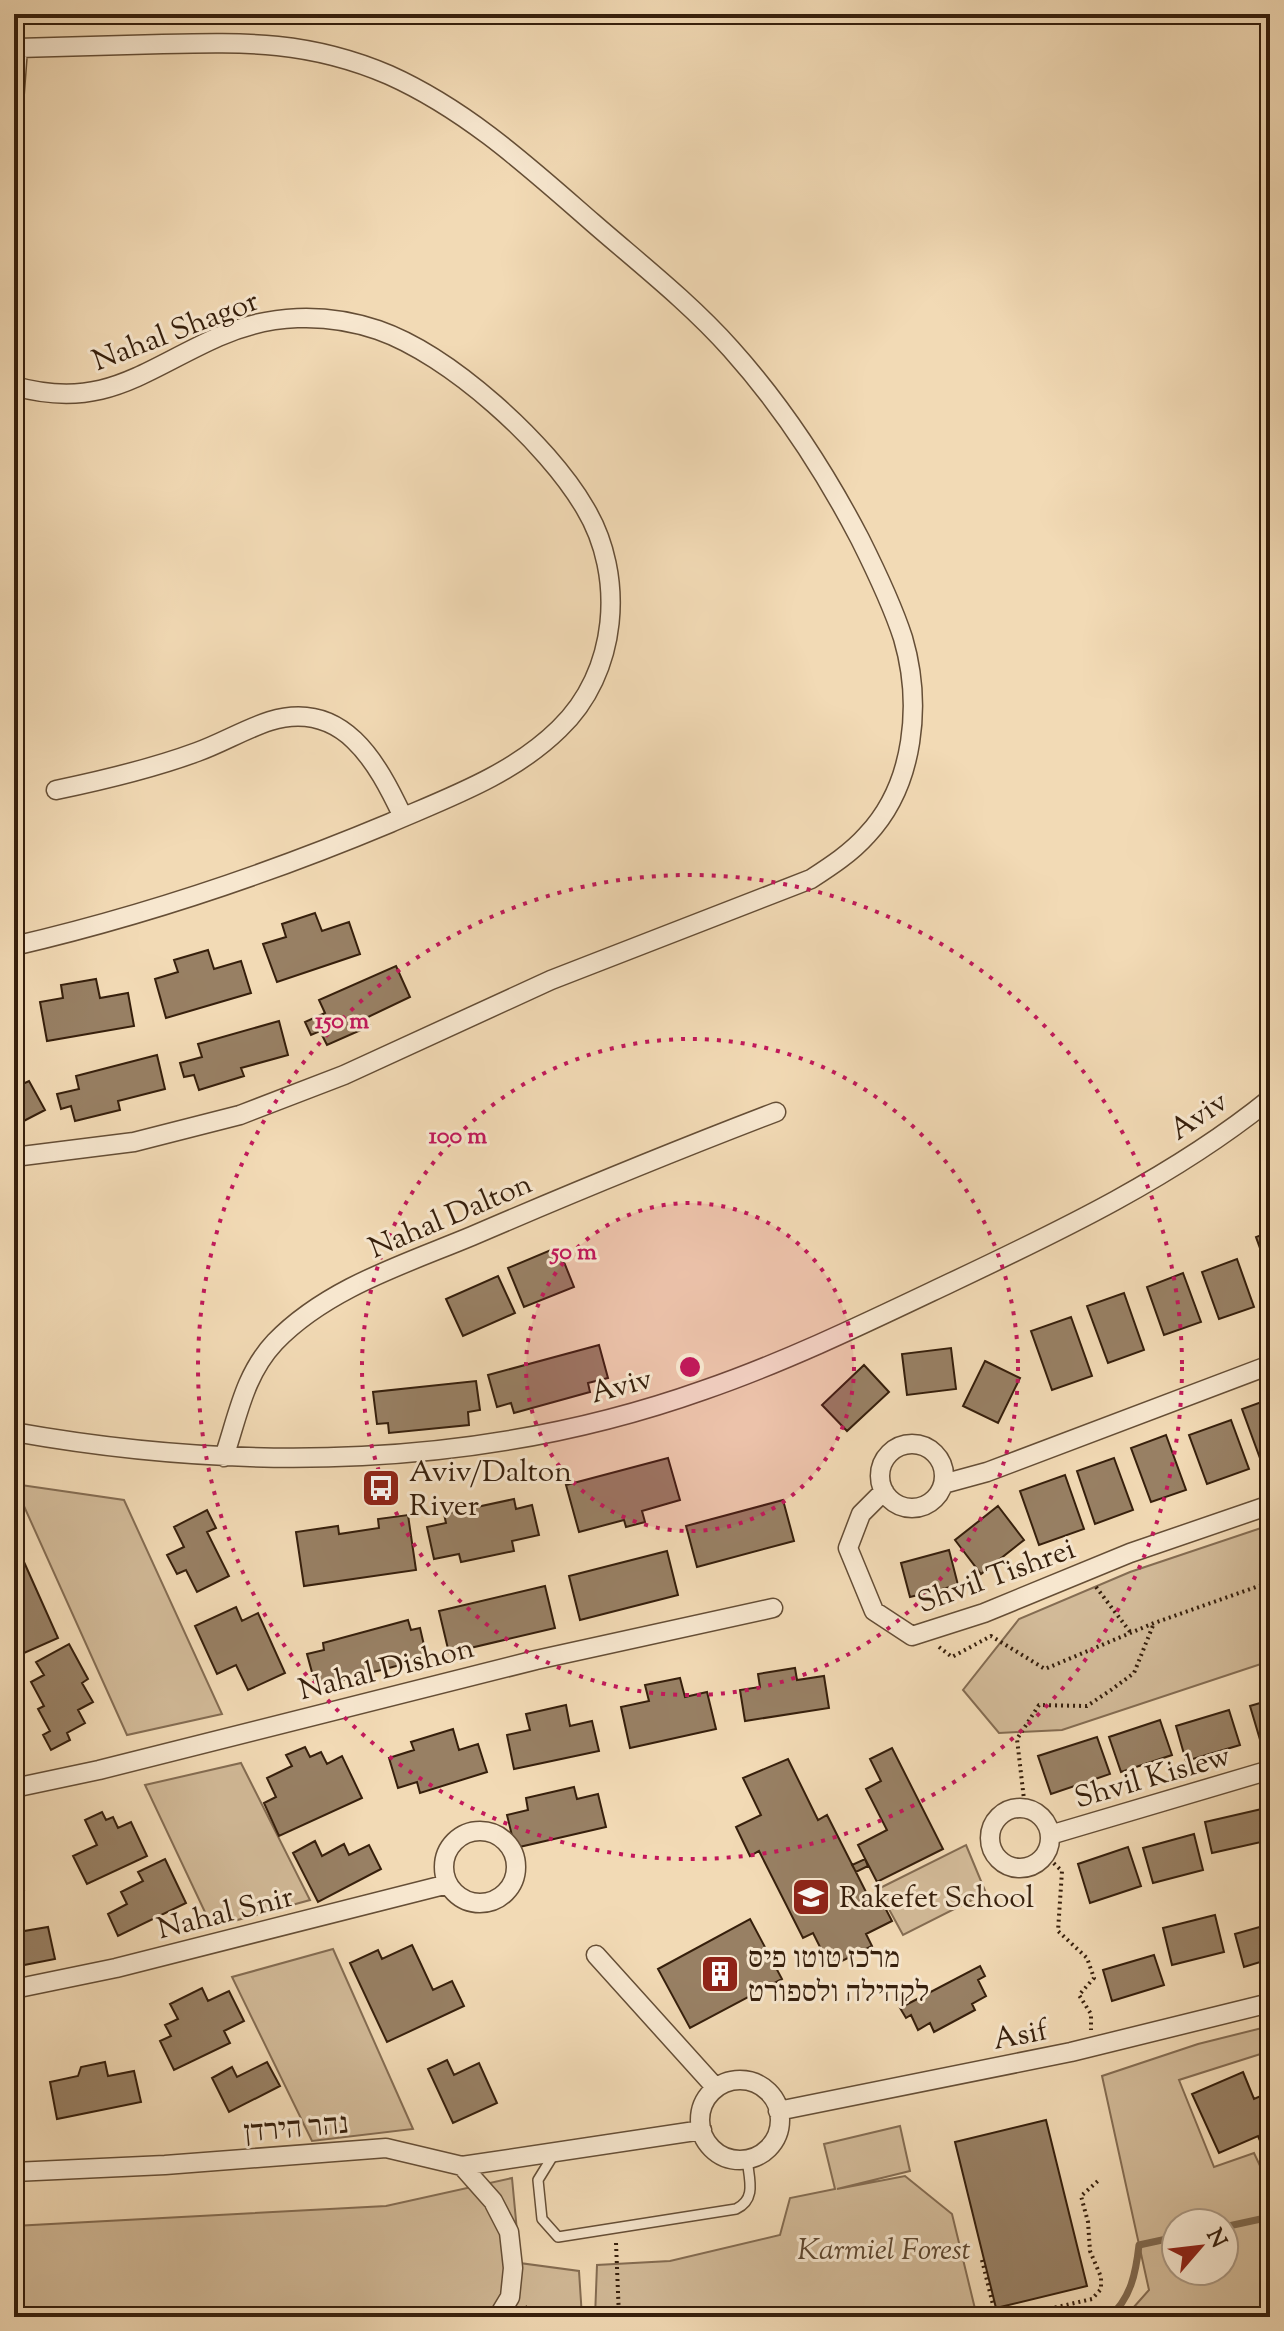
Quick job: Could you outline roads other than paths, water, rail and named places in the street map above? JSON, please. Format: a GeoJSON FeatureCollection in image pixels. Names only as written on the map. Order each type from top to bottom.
{"type":"FeatureCollection","features":[{"type":"Feature","properties":{"kind":"street"},"geometry":{"type":"LineString","coordinates":[[14,101],[18,48],[263,43],[340,57],[390,76],[444,104],[499,142],[699,316],[743,363],[794,426],[848,516],[891,605],[904,640],[911,675],[913,710],[910,744],[902,776],[888,807],[869,834],[843,859],[811,879],[551,980],[344,1075],[253,1111],[134,1142],[14,1157]]}},
{"type":"Feature","properties":{"kind":"street","name":"Nahal Shagor"},"geometry":{"type":"LineString","coordinates":[[14,386],[64,395],[92,392],[144,375],[219,336],[277,319],[332,318],[383,332],[431,357],[485,398],[549,458],[572,485],[590,516],[603,550],[610,585],[611,622],[603,658],[587,694],[562,727],[527,757],[480,784],[309,855],[216,889],[108,923],[14,946]]}},
{"type":"Feature","properties":{"kind":"street"},"geometry":{"type":"LineString","coordinates":[[56,790],[174,760],[270,721],[308,717],[341,729],[356,740],[381,773],[403,817]]}},
{"type":"Feature","properties":{"kind":"street","name":"Aviv"},"geometry":{"type":"LineString","coordinates":[[14,1432],[96,1446],[272,1459],[362,1456],[451,1448],[538,1434],[623,1415],[703,1391],[780,1360],[1074,1222],[1197,1151],[1270,1099]]}},
{"type":"Feature","properties":{"kind":"street","name":"Nahal Dalton"},"geometry":{"type":"LineString","coordinates":[[224,1457],[241,1399],[260,1362],[293,1326],[316,1309],[344,1292],[445,1247],[776,1112]]}},
{"type":"Feature","properties":{"kind":"street"},"geometry":{"type":"LineString","coordinates":[[943,1484],[987,1472],[1270,1365]]}},
{"type":"Feature","properties":{"kind":"street"},"geometry":{"type":"LineString","coordinates":[[908,1444],[928,1448],[941,1463],[943,1484],[931,1502],[921,1507],[900,1506],[884,1491],[880,1481],[883,1461],[898,1447],[908,1444]]}},
{"type":"Feature","properties":{"kind":"street","name":"Shvil Tishrei"},"geometry":{"type":"LineString","coordinates":[[884,1491],[861,1514],[848,1548],[874,1611],[912,1636],[984,1613],[1130,1553],[1270,1505]]}},
{"type":"Feature","properties":{"kind":"street","name":"Nahal Dishon"},"geometry":{"type":"LineString","coordinates":[[14,1788],[99,1770],[521,1663],[773,1608]]}},
{"type":"Feature","properties":{"kind":"street","name":"Shvil Kislew"},"geometry":{"type":"LineString","coordinates":[[1050,1835],[1270,1770]]}},
{"type":"Feature","properties":{"kind":"street"},"geometry":{"type":"LineString","coordinates":[[1025,1808],[1042,1818],[1050,1835],[1045,1855],[1038,1863],[1019,1869],[1000,1861],[990,1843],[993,1824],[1006,1811],[1025,1808]]}},
{"type":"Feature","properties":{"kind":"street"},"geometry":{"type":"LineString","coordinates":[[479,1831],[490,1833],[505,1841],[512,1850],[516,1867],[514,1878],[506,1892],[497,1899],[480,1904],[469,1902],[455,1894],[448,1884],[443,1868],[445,1857],[450,1846],[462,1835],[479,1831]]}},
{"type":"Feature","properties":{"kind":"street","name":"Nahal Snir"},"geometry":{"type":"LineString","coordinates":[[14,1989],[116,1968],[448,1884]]}},
{"type":"Feature","properties":{"kind":"street"},"geometry":{"type":"LineString","coordinates":[[596,1955],[716,2088]]}},
{"type":"Feature","properties":{"kind":"street","name":"Asif"},"geometry":{"type":"LineString","coordinates":[[778,2111],[1090,2048],[1270,2003]]}},
{"type":"Feature","properties":{"kind":"street"},"geometry":{"type":"LineString","coordinates":[[732,2080],[756,2083],[774,2099],[778,2111],[776,2136],[769,2147],[747,2159],[722,2155],[712,2148],[702,2130],[700,2114],[704,2102],[716,2088],[732,2080]]}},
{"type":"Feature","properties":{"kind":"street"},"geometry":{"type":"LineString","coordinates":[[462,2166],[702,2130]]}},
{"type":"Feature","properties":{"kind":"street","name":"נהר הירדן"},"geometry":{"type":"LineString","coordinates":[[14,2172],[181,2164],[386,2148],[462,2166]]}},
{"type":"Feature","properties":{"kind":"street"},"geometry":{"type":"LineString","coordinates":[[462,2166],[493,2201],[509,2232],[513,2268],[510,2297],[498,2317]]}},
{"type":"Feature","properties":{"kind":"lane"},"geometry":{"type":"LineString","coordinates":[[554,2154],[538,2180],[542,2219],[558,2237],[736,2209],[746,2204],[750,2195],[747,2159]]}},
{"type":"Feature","properties":{"kind":"waterway"},"geometry":{"type":"LineString","coordinates":[[1240,2224],[1270,2217]]}},
{"type":"Feature","properties":{"kind":"waterway"},"geometry":{"type":"LineString","coordinates":[[1109,2317],[1127,2293],[1134,2275],[1139,2245],[1160,2240]]}},
{"type":"Feature","properties":{"kind":"waterway"},"geometry":{"type":"LineString","coordinates":[[922,2317],[939,2314],[946,2317]]}},
{"type":"Feature","properties":{"kind":"place","name":"Aviv/Dalton River"},"geometry":{"type":"Point","coordinates":[381,1488]}},
{"type":"Feature","properties":{"kind":"place","name":"Rakefet School"},"geometry":{"type":"Point","coordinates":[811,1897]}},
{"type":"Feature","properties":{"kind":"place","name":"מרכז טוטו פיס לקהילה ולספורט"},"geometry":{"type":"Point","coordinates":[720,1974]}},
{"type":"Feature","properties":{"kind":"park label","name":"Karmiel Forest"},"geometry":{"type":"Point","coordinates":[884,2249]}}]}
